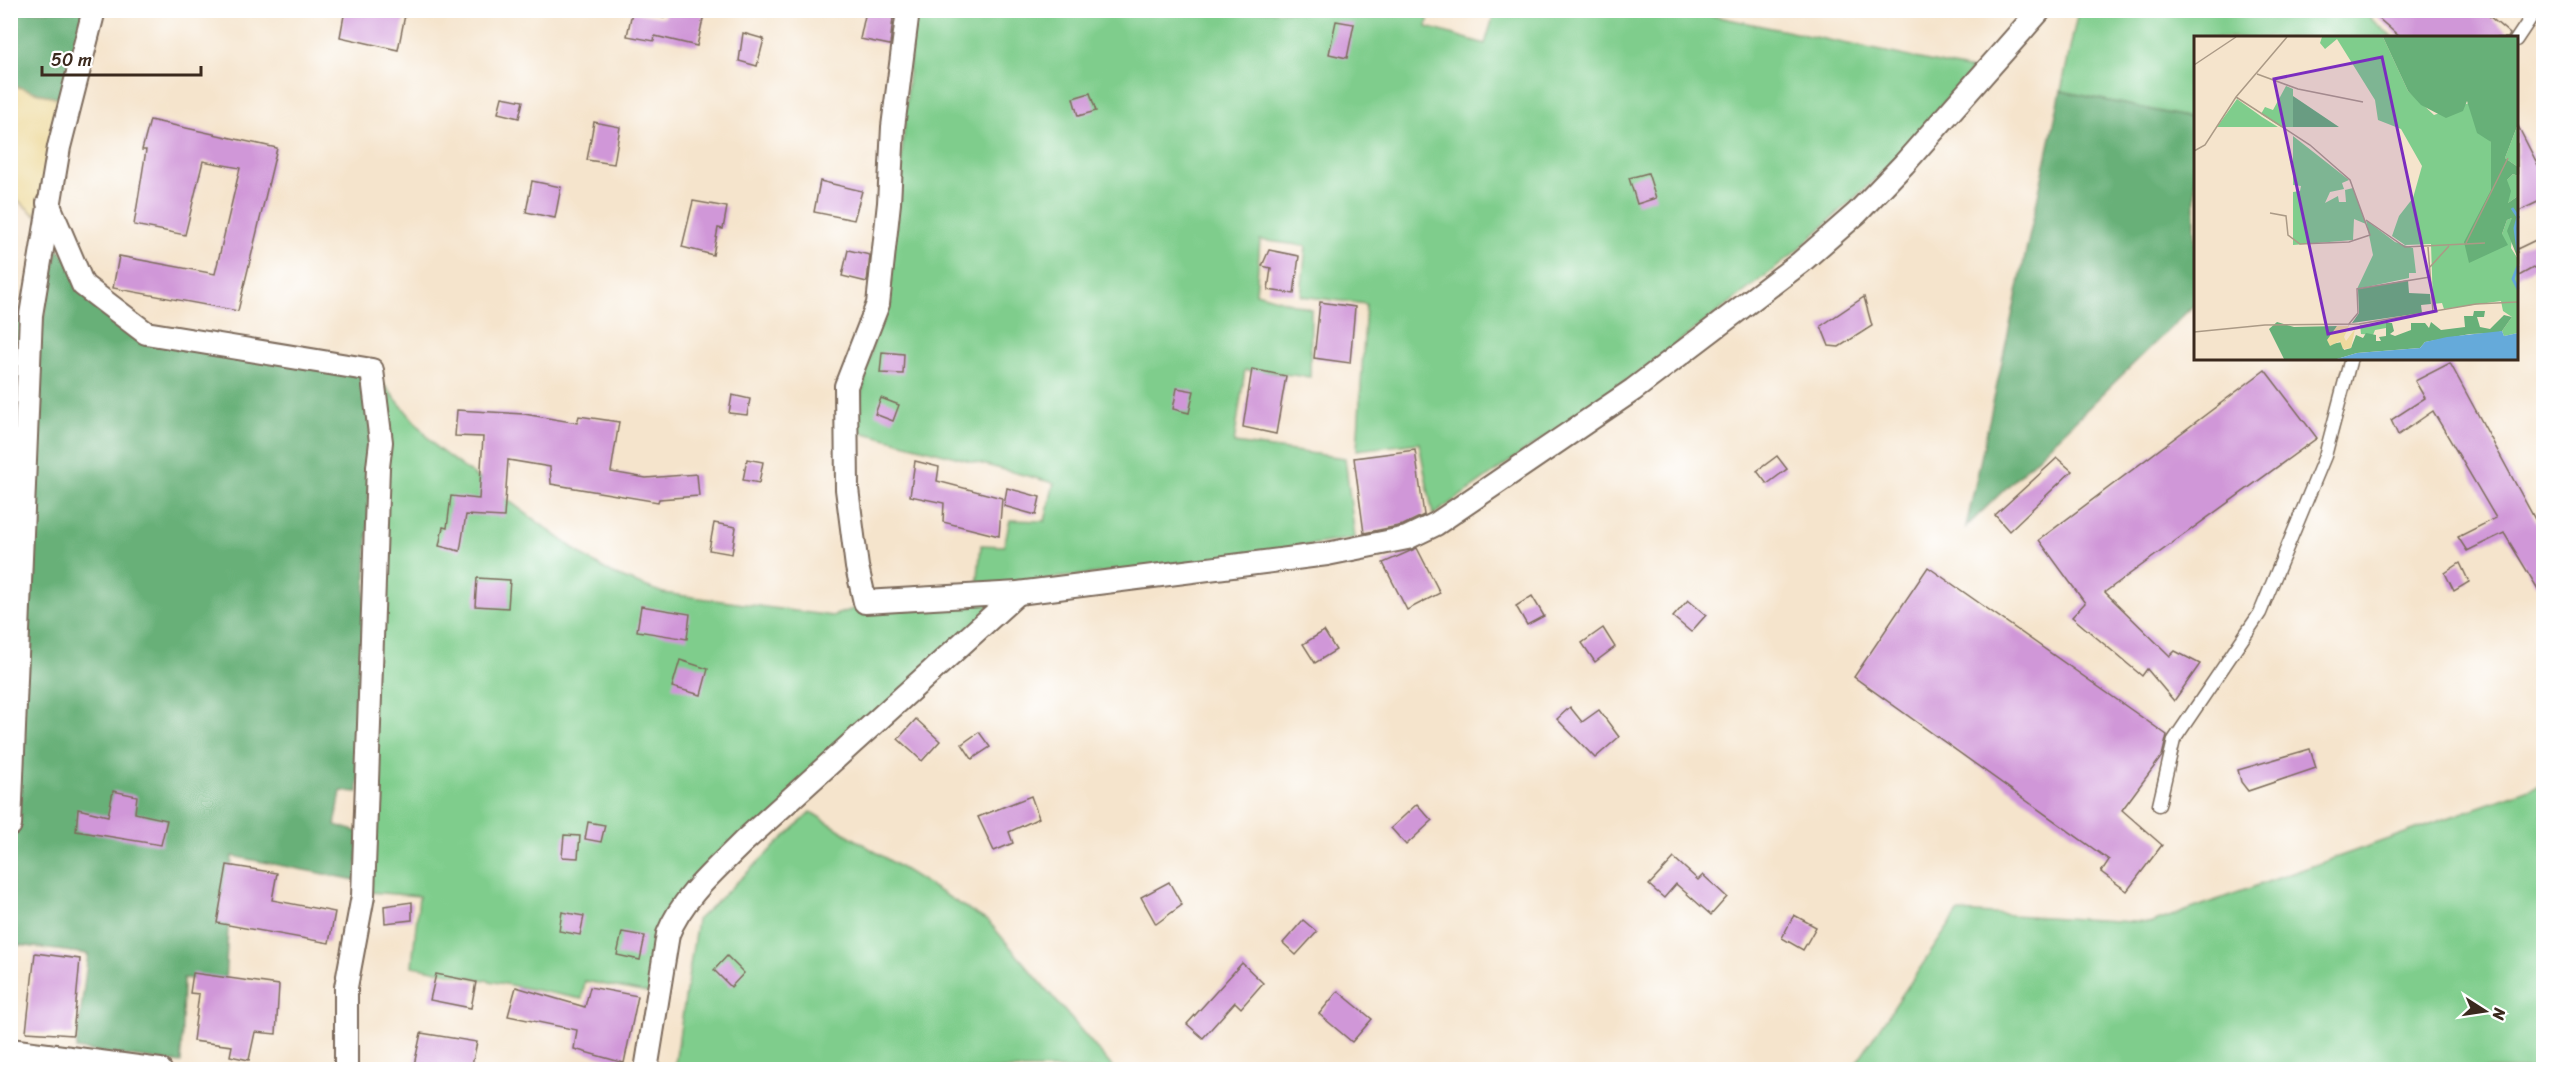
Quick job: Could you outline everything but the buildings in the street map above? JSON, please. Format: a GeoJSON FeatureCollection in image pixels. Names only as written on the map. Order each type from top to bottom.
{"type":"FeatureCollection","features":[{"type":"Feature","properties":{"kind":"street"},"geometry":{"type":"LineString","coordinates":[[10,825],[32,315],[58,147],[94,10]]}},
{"type":"Feature","properties":{"kind":"street"},"geometry":{"type":"LineString","coordinates":[[908,10],[892,127],[889,203],[878,304],[846,386],[847,489],[857,567],[865,602],[1018,593],[1327,554],[1407,538],[1436,524],[1633,390],[1800,263],[1857,213],[1896,172],[2040,10]]}},
{"type":"Feature","properties":{"kind":"street"},"geometry":{"type":"LineString","coordinates":[[48,203],[83,285],[146,333],[372,370],[381,442],[378,467],[363,896],[346,987],[346,1070]]}},
{"type":"Feature","properties":{"kind":"street"},"geometry":{"type":"LineString","coordinates":[[646,1070],[668,934],[675,916],[743,842],[1018,593]]}},
{"type":"Feature","properties":{"kind":"street"},"geometry":{"type":"LineString","coordinates":[[10,1050],[160,1070]]}},
{"type":"Feature","properties":{"kind":"lane"},"geometry":{"type":"LineString","coordinates":[[2518,38],[2536,10]]}},
{"type":"Feature","properties":{"kind":"lane"},"geometry":{"type":"LineString","coordinates":[[2159,805],[2174,740],[2260,613],[2325,456],[2350,360]]}},
{"type":"Feature","properties":{"kind":"green space"},"geometry":{"type":"Polygon","coordinates":[[[10,11],[86,11],[62,100],[11,85],[10,11]]]}},
{"type":"Feature","properties":{"kind":"green space"},"geometry":{"type":"Polygon","coordinates":[[[914,11],[1429,11],[1427,27],[1485,44],[1495,11],[1690,11],[1972,70],[1885,170],[1790,257],[1650,364],[1433,515],[1419,443],[1357,450],[1366,304],[1301,296],[1306,246],[1260,240],[1256,293],[1311,309],[1310,377],[1245,370],[1234,443],[1345,458],[1355,538],[1197,562],[977,587],[981,545],[1004,546],[1010,520],[1045,521],[1054,483],[853,430],[893,257],[914,11]]]}},
{"type":"Feature","properties":{"kind":"green space"},"geometry":{"type":"Polygon","coordinates":[[[2078,11],[2361,11],[2392,36],[2194,36],[2194,119],[2061,91],[2078,11]]]}},
{"type":"Feature","properties":{"kind":"green space"},"geometry":{"type":"Polygon","coordinates":[[[2061,91],[2194,119],[2194,305],[1966,527],[2061,91]]]}},
{"type":"Feature","properties":{"kind":"green space"},"geometry":{"type":"Polygon","coordinates":[[[58,248],[138,338],[369,375],[371,443],[358,792],[341,791],[335,825],[359,832],[356,880],[232,856],[225,982],[183,978],[181,1063],[76,1049],[88,954],[11,944],[11,903],[39,339],[58,248]]]}},
{"type":"Feature","properties":{"kind":"green space"},"geometry":{"type":"Polygon","coordinates":[[[11,321],[25,322],[22,413],[11,466],[11,321]]]}},
{"type":"Feature","properties":{"kind":"green space"},"geometry":{"type":"Polygon","coordinates":[[[373,372],[437,448],[588,559],[613,574],[663,593],[832,616],[866,605],[1015,594],[669,913],[653,994],[585,981],[582,999],[412,966],[419,896],[370,892],[373,372]]]}},
{"type":"Feature","properties":{"kind":"green space"},"geometry":{"type":"Polygon","coordinates":[[[2543,784],[2543,1069],[1852,1069],[1958,912],[2152,923],[2543,784]]]}},
{"type":"Feature","properties":{"kind":"green space"},"geometry":{"type":"Polygon","coordinates":[[[811,812],[989,922],[1114,1069],[674,1070],[697,920],[811,812]]]}},
{"type":"Feature","properties":{"kind":"sand"},"geometry":{"type":"Polygon","coordinates":[[[11,85],[62,100],[36,216],[11,194],[11,85]]]}}]}
